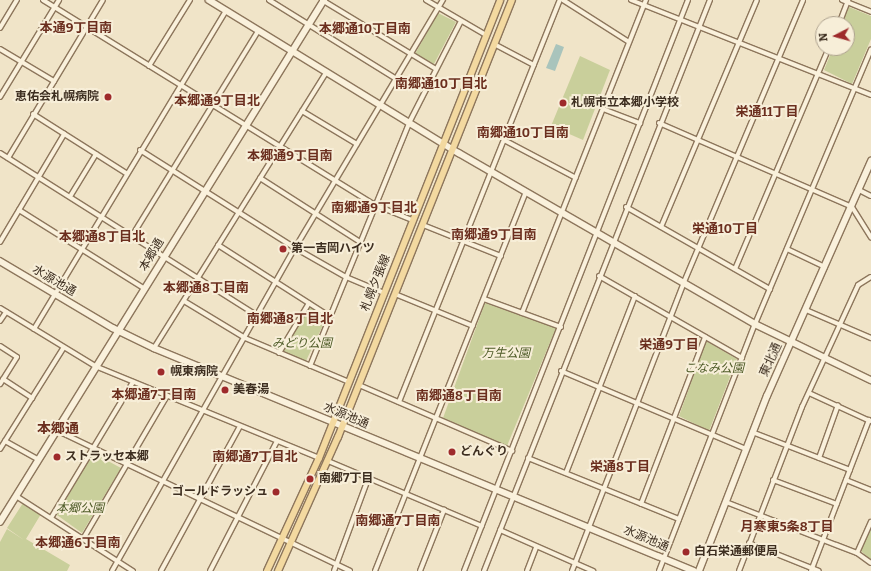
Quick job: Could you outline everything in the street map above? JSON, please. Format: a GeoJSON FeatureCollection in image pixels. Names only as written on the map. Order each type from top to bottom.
{"type":"FeatureCollection","features":[{"type":"Feature","properties":{"kind":"main road","name":"札幌夕張線"},"geometry":{"type":"LineString","coordinates":[[266,571],[284,539],[319,458],[500,0]]}},
{"type":"Feature","properties":{"kind":"main road","name":"札幌夕張線"},"geometry":{"type":"LineString","coordinates":[[278,571],[293,543],[328,461],[512,0]]}},
{"type":"Feature","properties":{"kind":"street"},"geometry":{"type":"LineString","coordinates":[[0,28],[17,0]]}},
{"type":"Feature","properties":{"kind":"street"},"geometry":{"type":"LineString","coordinates":[[43,0],[375,205],[412,220]]}},
{"type":"Feature","properties":{"kind":"street"},"geometry":{"type":"LineString","coordinates":[[0,97],[59,0]]}},
{"type":"Feature","properties":{"kind":"street"},"geometry":{"type":"LineString","coordinates":[[8,158],[103,0]]}},
{"type":"Feature","properties":{"kind":"street"},"geometry":{"type":"LineString","coordinates":[[149,66],[190,0]]}},
{"type":"Feature","properties":{"kind":"street"},"geometry":{"type":"LineString","coordinates":[[209,0],[408,123],[755,324],[871,380]]}},
{"type":"Feature","properties":{"kind":"street"},"geometry":{"type":"LineString","coordinates":[[269,0],[395,78]]}},
{"type":"Feature","properties":{"kind":"street"},"geometry":{"type":"LineString","coordinates":[[323,0],[436,69]]}},
{"type":"Feature","properties":{"kind":"street","name":"本郷通"},"geometry":{"type":"LineString","coordinates":[[0,522],[95,366],[247,127],[323,0]]}},
{"type":"Feature","properties":{"kind":"street"},"geometry":{"type":"LineString","coordinates":[[426,0],[486,35]]}},
{"type":"Feature","properties":{"kind":"street"},"geometry":{"type":"LineString","coordinates":[[112,571],[245,338],[275,282],[395,78],[443,0]]}},
{"type":"Feature","properties":{"kind":"street"},"geometry":{"type":"LineString","coordinates":[[399,402],[534,65],[562,0],[629,42]]}},
{"type":"Feature","properties":{"kind":"street"},"geometry":{"type":"LineString","coordinates":[[631,0],[643,7],[686,22],[871,95]]}},
{"type":"Feature","properties":{"kind":"street"},"geometry":{"type":"LineString","coordinates":[[522,313],[646,0]]}},
{"type":"Feature","properties":{"kind":"street"},"geometry":{"type":"LineString","coordinates":[[464,571],[482,526],[499,491],[512,451],[560,327],[600,235],[640,123],[688,0]]}},
{"type":"Feature","properties":{"kind":"street"},"geometry":{"type":"LineString","coordinates":[[484,571],[612,241],[710,0]]}},
{"type":"Feature","properties":{"kind":"street"},"geometry":{"type":"LineString","coordinates":[[661,227],[740,44],[757,0]]}},
{"type":"Feature","properties":{"kind":"street"},"geometry":{"type":"LineString","coordinates":[[572,571],[684,282],[780,60],[803,0]]}},
{"type":"Feature","properties":{"kind":"street"},"geometry":{"type":"LineString","coordinates":[[842,0],[848,1],[871,12]]}},
{"type":"Feature","properties":{"kind":"street"},"geometry":{"type":"LineString","coordinates":[[842,16],[848,1]]}},
{"type":"Feature","properties":{"kind":"street"},"geometry":{"type":"LineString","coordinates":[[34,329],[53,294],[126,173],[226,11]]}},
{"type":"Feature","properties":{"kind":"street"},"geometry":{"type":"LineString","coordinates":[[310,366],[408,123],[461,21]]}},
{"type":"Feature","properties":{"kind":"street"},"geometry":{"type":"LineString","coordinates":[[132,236],[258,31]]}},
{"type":"Feature","properties":{"kind":"street"},"geometry":{"type":"LineString","coordinates":[[494,44],[534,65]]}},
{"type":"Feature","properties":{"kind":"street"},"geometry":{"type":"LineString","coordinates":[[0,49],[54,81]]}},
{"type":"Feature","properties":{"kind":"street"},"geometry":{"type":"LineString","coordinates":[[659,571],[755,324],[856,89],[871,49]]}},
{"type":"Feature","properties":{"kind":"street"},"geometry":{"type":"LineString","coordinates":[[736,269],[826,56]]}},
{"type":"Feature","properties":{"kind":"street"},"geometry":{"type":"LineString","coordinates":[[154,348],[326,73]]}},
{"type":"Feature","properties":{"kind":"street"},"geometry":{"type":"LineString","coordinates":[[603,109],[640,123]]}},
{"type":"Feature","properties":{"kind":"street"},"geometry":{"type":"LineString","coordinates":[[302,111],[357,144]]}},
{"type":"Feature","properties":{"kind":"street"},"geometry":{"type":"LineString","coordinates":[[34,114],[126,173]]}},
{"type":"Feature","properties":{"kind":"street"},"geometry":{"type":"LineString","coordinates":[[659,123],[852,207],[871,238]]}},
{"type":"Feature","properties":{"kind":"street"},"geometry":{"type":"LineString","coordinates":[[0,242],[64,134]]}},
{"type":"Feature","properties":{"kind":"street"},"geometry":{"type":"LineString","coordinates":[[504,140],[576,178]]}},
{"type":"Feature","properties":{"kind":"street"},"geometry":{"type":"LineString","coordinates":[[140,150],[295,248],[346,277],[384,293]]}},
{"type":"Feature","properties":{"kind":"street"},"geometry":{"type":"LineString","coordinates":[[0,153],[38,177],[71,195],[132,236],[256,315]]}},
{"type":"Feature","properties":{"kind":"street"},"geometry":{"type":"LineString","coordinates":[[71,195],[96,154]]}},
{"type":"Feature","properties":{"kind":"street","name":"東北通"},"geometry":{"type":"LineString","coordinates":[[699,571],[752,432],[871,161]]}},
{"type":"Feature","properties":{"kind":"street"},"geometry":{"type":"LineString","coordinates":[[260,178],[360,242]]}},
{"type":"Feature","properties":{"kind":"street"},"geometry":{"type":"LineString","coordinates":[[859,190],[871,196]]}},
{"type":"Feature","properties":{"kind":"street"},"geometry":{"type":"LineString","coordinates":[[375,571],[526,192]]}},
{"type":"Feature","properties":{"kind":"street"},"geometry":{"type":"LineString","coordinates":[[626,207],[770,289]]}},
{"type":"Feature","properties":{"kind":"street"},"geometry":{"type":"LineString","coordinates":[[19,210],[82,248],[145,289]]}},
{"type":"Feature","properties":{"kind":"street"},"geometry":{"type":"LineString","coordinates":[[422,225],[501,256]]}},
{"type":"Feature","properties":{"kind":"street"},"geometry":{"type":"LineString","coordinates":[[218,245],[330,316]]}},
{"type":"Feature","properties":{"kind":"street"},"geometry":{"type":"LineString","coordinates":[[787,249],[825,267]]}},
{"type":"Feature","properties":{"kind":"street","name":"水源池通"},"geometry":{"type":"LineString","coordinates":[[0,261],[53,294],[118,331],[154,348],[694,571]]}},
{"type":"Feature","properties":{"kind":"street"},"geometry":{"type":"LineString","coordinates":[[599,276],[742,358]]}},
{"type":"Feature","properties":{"kind":"street"},"geometry":{"type":"LineString","coordinates":[[738,571],[786,446],[809,392],[858,285],[871,277]]}},
{"type":"Feature","properties":{"kind":"street"},"geometry":{"type":"LineString","coordinates":[[395,294],[473,326]]}},
{"type":"Feature","properties":{"kind":"street"},"geometry":{"type":"LineString","coordinates":[[566,473],[634,296]]}},
{"type":"Feature","properties":{"kind":"street"},"geometry":{"type":"LineString","coordinates":[[484,299],[560,327]]}},
{"type":"Feature","properties":{"kind":"street"},"geometry":{"type":"LineString","coordinates":[[184,301],[245,338],[349,382]]}},
{"type":"Feature","properties":{"kind":"street"},"geometry":{"type":"LineString","coordinates":[[279,352],[309,303]]}},
{"type":"Feature","properties":{"kind":"street"},"geometry":{"type":"LineString","coordinates":[[0,308],[95,366],[319,458]]}},
{"type":"Feature","properties":{"kind":"street"},"geometry":{"type":"LineString","coordinates":[[806,310],[871,337]]}},
{"type":"Feature","properties":{"kind":"street"},"geometry":{"type":"LineString","coordinates":[[0,321],[6,312]]}},
{"type":"Feature","properties":{"kind":"street"},"geometry":{"type":"LineString","coordinates":[[641,504],[676,419],[705,337]]}},
{"type":"Feature","properties":{"kind":"street"},"geometry":{"type":"LineString","coordinates":[[0,346],[17,356],[0,384]]}},
{"type":"Feature","properties":{"kind":"street"},"geometry":{"type":"LineString","coordinates":[[0,449],[64,347]]}},
{"type":"Feature","properties":{"kind":"street"},"geometry":{"type":"LineString","coordinates":[[561,371],[746,449]]}},
{"type":"Feature","properties":{"kind":"street"},"geometry":{"type":"LineString","coordinates":[[3,379],[32,398]]}},
{"type":"Feature","properties":{"kind":"street"},"geometry":{"type":"LineString","coordinates":[[51,518],[133,382]]}},
{"type":"Feature","properties":{"kind":"street"},"geometry":{"type":"LineString","coordinates":[[359,385],[512,451]]}},
{"type":"Feature","properties":{"kind":"street"},"geometry":{"type":"LineString","coordinates":[[809,392],[870,420],[812,570]]}},
{"type":"Feature","properties":{"kind":"street"},"geometry":{"type":"LineString","coordinates":[[83,539],[128,465],[167,396]]}},
{"type":"Feature","properties":{"kind":"street"},"geometry":{"type":"LineString","coordinates":[[818,458],[838,405]]}},
{"type":"Feature","properties":{"kind":"street"},"geometry":{"type":"LineString","coordinates":[[161,571],[240,426]]}},
{"type":"Feature","properties":{"kind":"street"},"geometry":{"type":"LineString","coordinates":[[56,430],[350,571]]}},
{"type":"Feature","properties":{"kind":"street"},"geometry":{"type":"LineString","coordinates":[[752,432],[850,470]]}},
{"type":"Feature","properties":{"kind":"street"},"geometry":{"type":"LineString","coordinates":[[5,441],[38,460]]}},
{"type":"Feature","properties":{"kind":"street"},"geometry":{"type":"LineString","coordinates":[[210,571],[278,441]]}},
{"type":"Feature","properties":{"kind":"street"},"geometry":{"type":"LineString","coordinates":[[528,458],[679,519]]}},
{"type":"Feature","properties":{"kind":"street"},"geometry":{"type":"LineString","coordinates":[[328,461],[482,526]]}},
{"type":"Feature","properties":{"kind":"street"},"geometry":{"type":"LineString","coordinates":[[334,571],[368,479]]}},
{"type":"Feature","properties":{"kind":"street"},"geometry":{"type":"LineString","coordinates":[[774,480],[837,504]]}},
{"type":"Feature","properties":{"kind":"street"},"geometry":{"type":"LineString","coordinates":[[846,480],[871,490]]}},
{"type":"Feature","properties":{"kind":"street"},"geometry":{"type":"LineString","coordinates":[[16,496],[133,571]]}},
{"type":"Feature","properties":{"kind":"street"},"geometry":{"type":"LineString","coordinates":[[726,502],[857,553],[871,563]]}},
{"type":"Feature","properties":{"kind":"street"},"geometry":{"type":"LineString","coordinates":[[420,571],[444,510]]}},
{"type":"Feature","properties":{"kind":"street"},"geometry":{"type":"LineString","coordinates":[[857,553],[871,522]]}},
{"type":"Feature","properties":{"kind":"street"},"geometry":{"type":"LineString","coordinates":[[500,530],[593,571]]}},
{"type":"Feature","properties":{"kind":"street"},"geometry":{"type":"LineString","coordinates":[[750,543],[812,570],[819,571]]}},
{"type":"Feature","properties":{"kind":"street"},"geometry":{"type":"LineString","coordinates":[[527,571],[536,547]]}},
{"type":"Feature","properties":{"kind":"green space"},"geometry":{"type":"Polygon","coordinates":[[[849,7],[871,16],[871,39],[852,84],[824,70],[830,56],[855,56],[855,16],[845,16],[849,7]]]}},
{"type":"Feature","properties":{"kind":"green space"},"geometry":{"type":"Polygon","coordinates":[[[438,13],[456,22],[434,64],[415,54],[438,13]]]}},
{"type":"Feature","properties":{"kind":"green space"},"geometry":{"type":"Polygon","coordinates":[[[580,56],[610,70],[583,140],[551,126],[580,56]]]}},
{"type":"Feature","properties":{"kind":"green space","name":"万生公園"},"geometry":{"type":"Polygon","coordinates":[[[485,303],[556,328],[507,446],[443,418],[485,303]]]}},
{"type":"Feature","properties":{"kind":"green space","name":"みどり公園"},"geometry":{"type":"Polygon","coordinates":[[[310,307],[326,319],[305,363],[282,352],[310,307]]]}},
{"type":"Feature","properties":{"kind":"green space","name":"こなみ公園"},"geometry":{"type":"Polygon","coordinates":[[[706,341],[737,359],[709,431],[679,416],[706,341]]]}},
{"type":"Feature","properties":{"kind":"green space","name":"本郷公園"},"geometry":{"type":"Polygon","coordinates":[[[93,453],[121,468],[82,533],[57,515],[93,453]]]}},
{"type":"Feature","properties":{"kind":"green space"},"geometry":{"type":"Polygon","coordinates":[[[23,503],[41,514],[26,539],[70,565],[67,571],[0,571],[0,542],[7,529],[24,540],[7,528],[23,503]]]}},
{"type":"Feature","properties":{"kind":"green space"},"geometry":{"type":"Polygon","coordinates":[[[871,528],[871,560],[861,551],[871,528]]]}},
{"type":"Feature","properties":{"kind":"water"},"geometry":{"type":"Polygon","coordinates":[[[556,44],[564,47],[555,71],[546,68],[556,44]]]}},
{"type":"Feature","properties":{"kind":"place","name":"恵佑会札幌病院"},"geometry":{"type":"Point","coordinates":[108,97]}},
{"type":"Feature","properties":{"kind":"place","name":"札幌市立本郷小学校"},"geometry":{"type":"Point","coordinates":[563,103]}},
{"type":"Feature","properties":{"kind":"place","name":"第一吉岡ハイツ"},"geometry":{"type":"Point","coordinates":[283,249]}},
{"type":"Feature","properties":{"kind":"place","name":"幌東病院"},"geometry":{"type":"Point","coordinates":[161,372]}},
{"type":"Feature","properties":{"kind":"place","name":"美春湯"},"geometry":{"type":"Point","coordinates":[225,390]}},
{"type":"Feature","properties":{"kind":"place","name":"どんぐり"},"geometry":{"type":"Point","coordinates":[452,452]}},
{"type":"Feature","properties":{"kind":"place","name":"ストラッセ本郷"},"geometry":{"type":"Point","coordinates":[57,457]}},
{"type":"Feature","properties":{"kind":"place","name":"南郷7丁目"},"geometry":{"type":"Point","coordinates":[310,479]}},
{"type":"Feature","properties":{"kind":"place","name":"ゴールドラッシュ"},"geometry":{"type":"Point","coordinates":[276,492]}},
{"type":"Feature","properties":{"kind":"place","name":"白石栄通郵便局"},"geometry":{"type":"Point","coordinates":[686,552]}},
{"type":"Feature","properties":{"kind":"district","name":"本通9丁目南"},"geometry":{"type":"Point","coordinates":[76,28]}},
{"type":"Feature","properties":{"kind":"district","name":"本郷通10丁目南"},"geometry":{"type":"Point","coordinates":[365,29]}},
{"type":"Feature","properties":{"kind":"district","name":"南郷通10丁目北"},"geometry":{"type":"Point","coordinates":[441,84]}},
{"type":"Feature","properties":{"kind":"district","name":"本郷通9丁目北"},"geometry":{"type":"Point","coordinates":[217,101]}},
{"type":"Feature","properties":{"kind":"district","name":"栄通11丁目"},"geometry":{"type":"Point","coordinates":[767,112]}},
{"type":"Feature","properties":{"kind":"district","name":"南郷通10丁目南"},"geometry":{"type":"Point","coordinates":[523,133]}},
{"type":"Feature","properties":{"kind":"district","name":"本郷通9丁目南"},"geometry":{"type":"Point","coordinates":[290,156]}},
{"type":"Feature","properties":{"kind":"district","name":"南郷通9丁目北"},"geometry":{"type":"Point","coordinates":[374,208]}},
{"type":"Feature","properties":{"kind":"district","name":"栄通10丁目"},"geometry":{"type":"Point","coordinates":[725,229]}},
{"type":"Feature","properties":{"kind":"district","name":"南郷通9丁目南"},"geometry":{"type":"Point","coordinates":[494,235]}},
{"type":"Feature","properties":{"kind":"district","name":"本郷通8丁目北"},"geometry":{"type":"Point","coordinates":[102,237]}},
{"type":"Feature","properties":{"kind":"district","name":"本郷通8丁目南"},"geometry":{"type":"Point","coordinates":[206,288]}},
{"type":"Feature","properties":{"kind":"district","name":"南郷通8丁目北"},"geometry":{"type":"Point","coordinates":[290,319]}},
{"type":"Feature","properties":{"kind":"district","name":"栄通9丁目"},"geometry":{"type":"Point","coordinates":[669,345]}},
{"type":"Feature","properties":{"kind":"district","name":"本郷通7丁目南"},"geometry":{"type":"Point","coordinates":[154,395]}},
{"type":"Feature","properties":{"kind":"district","name":"南郷通8丁目南"},"geometry":{"type":"Point","coordinates":[459,396]}},
{"type":"Feature","properties":{"kind":"district","name":"本郷通"},"geometry":{"type":"Point","coordinates":[58,429]}},
{"type":"Feature","properties":{"kind":"district","name":"南郷通7丁目北"},"geometry":{"type":"Point","coordinates":[255,457]}},
{"type":"Feature","properties":{"kind":"district","name":"栄通8丁目"},"geometry":{"type":"Point","coordinates":[620,467]}},
{"type":"Feature","properties":{"kind":"district","name":"南郷通7丁目南"},"geometry":{"type":"Point","coordinates":[398,521]}},
{"type":"Feature","properties":{"kind":"district","name":"月寒東5条8丁目"},"geometry":{"type":"Point","coordinates":[787,527]}},
{"type":"Feature","properties":{"kind":"district","name":"本郷通6丁目南"},"geometry":{"type":"Point","coordinates":[78,543]}}]}
